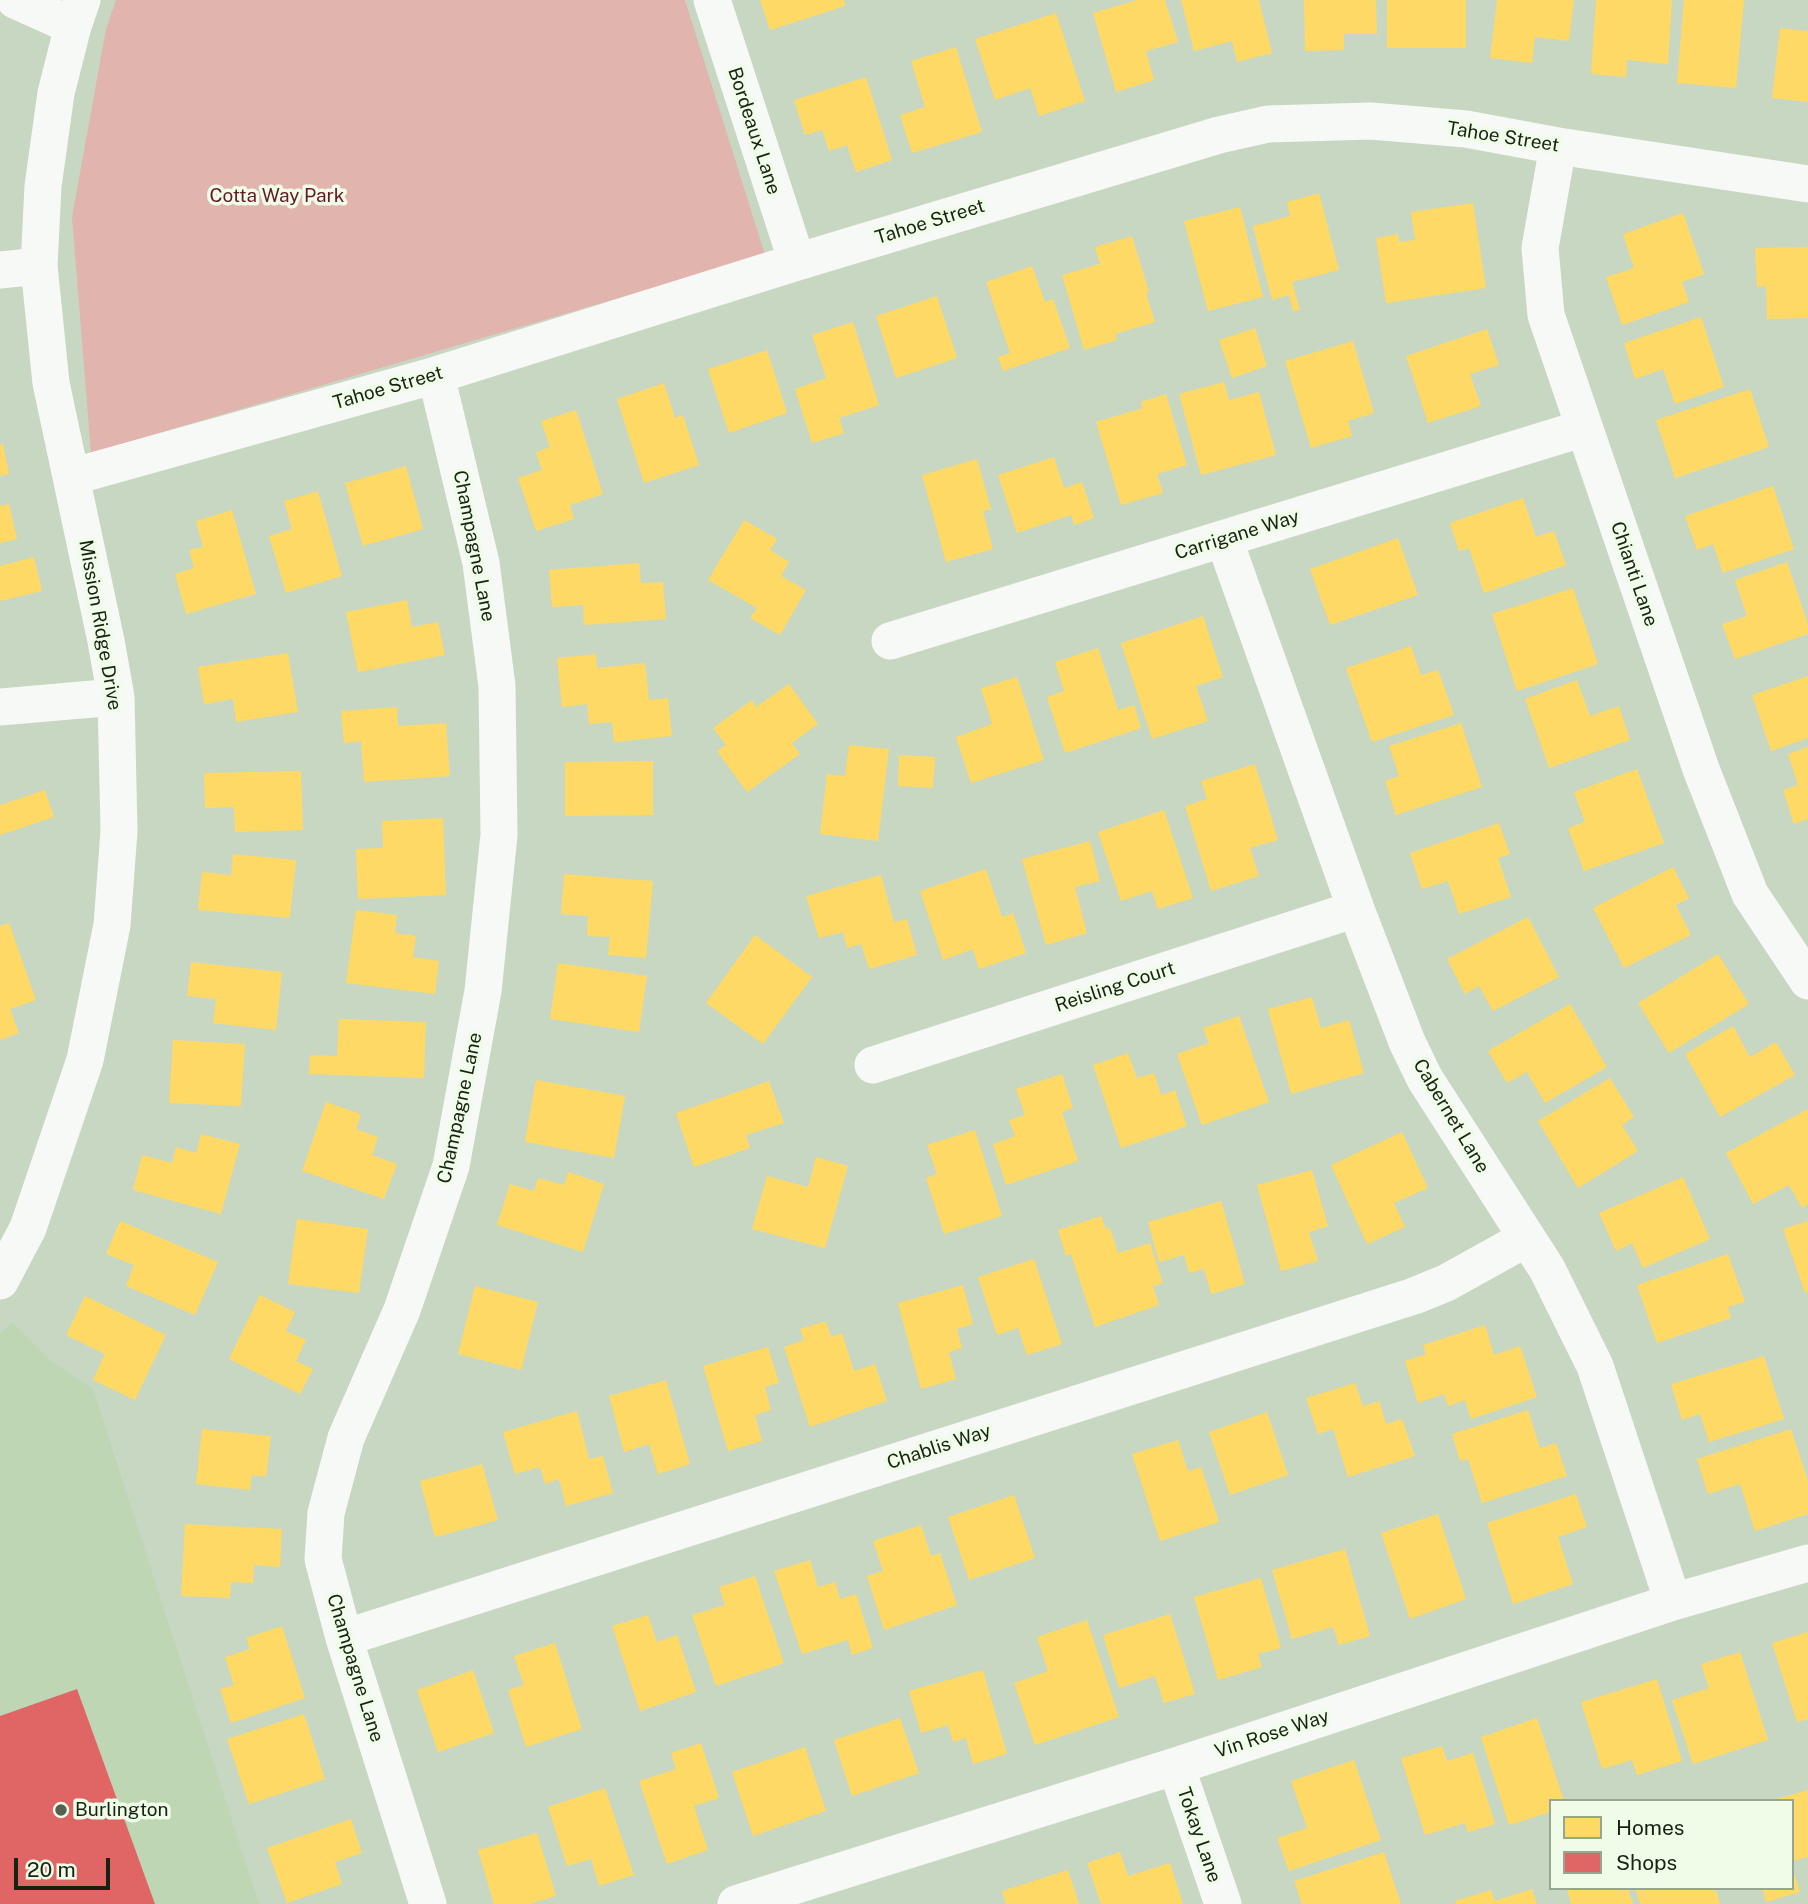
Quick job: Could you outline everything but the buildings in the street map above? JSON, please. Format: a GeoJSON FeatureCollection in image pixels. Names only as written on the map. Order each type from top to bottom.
{"type":"FeatureCollection","features":[{"type":"Feature","properties":{"kind":"street"},"geometry":{"type":"LineString","coordinates":[[15,0],[78,13]]}},
{"type":"Feature","properties":{"kind":"street","name":"Bordeaux Lane"},"geometry":{"type":"LineString","coordinates":[[712,0],[797,262]]}},
{"type":"Feature","properties":{"kind":"street","name":"Mission Ridge Drive"},"geometry":{"type":"LineString","coordinates":[[0,1281],[28,1228],[85,1060],[111,925],[119,831],[116,697],[51,383],[39,266],[43,186],[57,93],[78,13]]}},
{"type":"Feature","properties":{"kind":"street","name":"Tahoe Street"},"geometry":{"type":"LineString","coordinates":[[71,477],[436,375],[797,262],[1219,135],[1268,124],[1371,121],[1466,129],[1558,146],[1808,184]]}},
{"type":"Feature","properties":{"kind":"street","name":"Chianti Lane"},"geometry":{"type":"LineString","coordinates":[[1558,146],[1540,248],[1546,315],[1701,768],[1750,894],[1808,981]]}},
{"type":"Feature","properties":{"kind":"street"},"geometry":{"type":"LineString","coordinates":[[0,270],[39,266]]}},
{"type":"Feature","properties":{"kind":"street","name":"Champagne Lane"},"geometry":{"type":"LineString","coordinates":[[428,1904],[344,1638],[323,1559],[326,1513],[346,1438],[402,1310],[451,1166],[484,991],[499,835],[497,686],[481,563],[436,375]]}},
{"type":"Feature","properties":{"kind":"street","name":"Carrigane Way"},"geometry":{"type":"LineString","coordinates":[[890,641],[1584,428]]}},
{"type":"Feature","properties":{"kind":"street","name":"Cabernet Lane"},"geometry":{"type":"LineString","coordinates":[[1224,539],[1356,909],[1407,1042],[1425,1079],[1548,1269],[1595,1366],[1673,1601]]}},
{"type":"Feature","properties":{"kind":"street"},"geometry":{"type":"LineString","coordinates":[[0,707],[116,697]]}},
{"type":"Feature","properties":{"kind":"street","name":"Reisling Court"},"geometry":{"type":"LineString","coordinates":[[873,1065],[1356,909]]}},
{"type":"Feature","properties":{"kind":"street","name":"Chablis Way"},"geometry":{"type":"LineString","coordinates":[[344,1638],[1414,1296],[1446,1283],[1527,1238]]}},
{"type":"Feature","properties":{"kind":"street","name":"Vin Rose Way"},"geometry":{"type":"LineString","coordinates":[[736,1904],[1176,1766],[1673,1601],[1808,1563]]}},
{"type":"Feature","properties":{"kind":"street","name":"Tokay Lane"},"geometry":{"type":"LineString","coordinates":[[1176,1766],[1223,1904]]}},
{"type":"Feature","properties":{"kind":"shaded area"},"geometry":{"type":"Polygon","coordinates":[[[12,1322],[50,1360],[93,1389],[259,1904],[0,1904],[0,1334],[12,1322]]]}},
{"type":"Feature","properties":{"kind":"green space","name":"Cotta Way Park"},"geometry":{"type":"Polygon","coordinates":[[[116,0],[685,0],[765,255],[91,453],[72,217],[106,29],[116,0]]]}},
{"type":"Feature","properties":{"kind":"place","name":"Burlington"},"geometry":{"type":"Point","coordinates":[61,1810]}}]}
